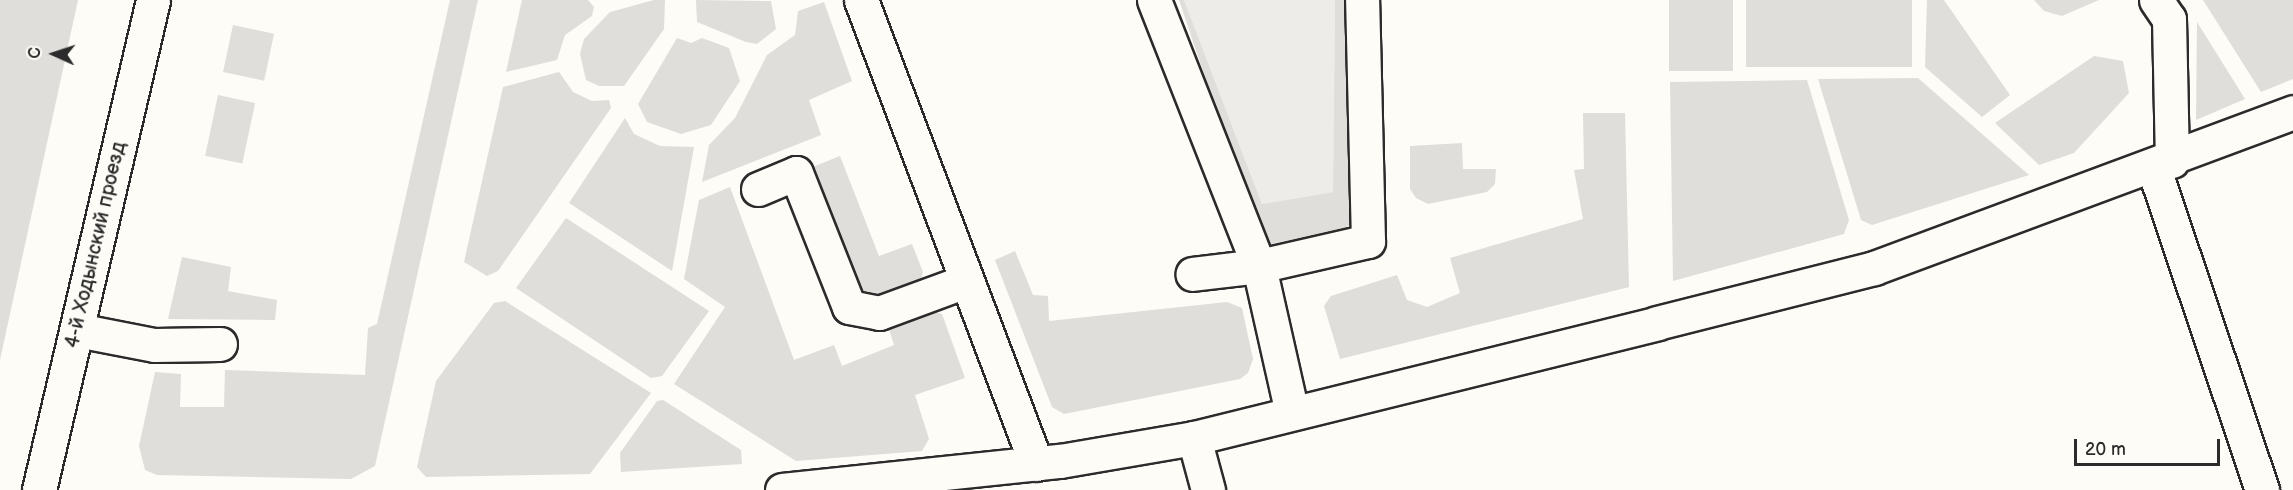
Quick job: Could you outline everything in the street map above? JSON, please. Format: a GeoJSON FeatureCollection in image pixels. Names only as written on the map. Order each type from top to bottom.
{"type":"FeatureCollection","features":[{"type":"Feature","properties":{"kind":"street","name":"4-й Ходынский проезд"},"geometry":{"type":"LineString","coordinates":[[41,490],[153,0]]}},
{"type":"Feature","properties":{"kind":"street"},"geometry":{"type":"LineString","coordinates":[[861,0],[1036,464]]}},
{"type":"Feature","properties":{"kind":"street"},"geometry":{"type":"LineString","coordinates":[[1154,0],[1259,266],[1292,413]]}},
{"type":"Feature","properties":{"kind":"street"},"geometry":{"type":"LineString","coordinates":[[1192,274],[1259,266],[1368,242],[1362,0]]}},
{"type":"Feature","properties":{"kind":"street"},"geometry":{"type":"LineString","coordinates":[[2156,0],[2169,19],[2162,164],[2262,490]]}},
{"type":"Feature","properties":{"kind":"street"},"geometry":{"type":"LineString","coordinates":[[782,490],[1036,464],[1194,438],[1874,268],[2162,164],[2293,112]]}},
{"type":"Feature","properties":{"kind":"street"},"geometry":{"type":"LineString","coordinates":[[758,189],[796,173],[849,307],[879,313],[966,281]]}},
{"type":"Feature","properties":{"kind":"street"},"geometry":{"type":"LineString","coordinates":[[77,330],[154,345],[220,344]]}},
{"type":"Feature","properties":{"kind":"street"},"geometry":{"type":"LineString","coordinates":[[1194,438],[1208,490]]}},
{"type":"Feature","properties":{"kind":"shaded area"},"geometry":{"type":"Polygon","coordinates":[[[0,0],[78,0],[0,360],[0,0]]]}},
{"type":"Feature","properties":{"kind":"shaded area"},"geometry":{"type":"Polygon","coordinates":[[[450,0],[478,0],[375,466],[351,479],[157,475],[145,470],[139,446],[155,372],[181,374],[180,407],[224,407],[225,370],[365,375],[368,328],[377,324],[450,0]]]}},
{"type":"Feature","properties":{"kind":"shaded area"},"geometry":{"type":"Polygon","coordinates":[[[522,0],[588,0],[594,7],[592,16],[565,35],[557,60],[506,72],[522,0]]]}},
{"type":"Feature","properties":{"kind":"shaded area"},"geometry":{"type":"Polygon","coordinates":[[[654,0],[665,0],[664,29],[624,86],[599,86],[586,80],[580,54],[584,39],[610,12],[654,0]]]}},
{"type":"Feature","properties":{"kind":"shaded area"},"geometry":{"type":"Polygon","coordinates":[[[696,0],[771,1],[776,29],[757,44],[746,42],[697,22],[696,0]]]}},
{"type":"Feature","properties":{"kind":"shaded area"},"geometry":{"type":"Polygon","coordinates":[[[1179,0],[1184,0],[1262,204],[1333,192],[1335,0],[1347,0],[1355,219],[1342,232],[1277,248],[1259,237],[1179,0]]]}},
{"type":"Feature","properties":{"kind":"shaded area"},"geometry":{"type":"Polygon","coordinates":[[[1184,0],[1335,0],[1333,192],[1262,204],[1184,0]]]}},
{"type":"Feature","properties":{"kind":"shaded area"},"geometry":{"type":"Polygon","coordinates":[[[1669,0],[1733,0],[1733,71],[1669,71],[1669,0]]]}},
{"type":"Feature","properties":{"kind":"shaded area"},"geometry":{"type":"Polygon","coordinates":[[[1746,0],[1912,0],[1912,67],[1746,67],[1746,0]]]}},
{"type":"Feature","properties":{"kind":"shaded area"},"geometry":{"type":"Polygon","coordinates":[[[1927,0],[1944,0],[2010,95],[1982,117],[1925,67],[1927,0]]]}},
{"type":"Feature","properties":{"kind":"shaded area"},"geometry":{"type":"Polygon","coordinates":[[[2034,0],[2099,0],[2062,16],[2044,11],[2034,0]]]}},
{"type":"Feature","properties":{"kind":"shaded area"},"geometry":{"type":"Polygon","coordinates":[[[2203,0],[2293,0],[2293,79],[2261,92],[2203,0]]]}},
{"type":"Feature","properties":{"kind":"shaded area"},"geometry":{"type":"Polygon","coordinates":[[[824,2],[852,81],[809,100],[821,135],[702,182],[709,145],[735,118],[767,55],[795,35],[798,11],[824,2]]]}},
{"type":"Feature","properties":{"kind":"shaded area"},"geometry":{"type":"Polygon","coordinates":[[[2197,22],[2245,99],[2196,120],[2197,22]]]}},
{"type":"Feature","properties":{"kind":"shaded area"},"geometry":{"type":"Polygon","coordinates":[[[233,25],[274,34],[264,81],[223,72],[233,25]]]}},
{"type":"Feature","properties":{"kind":"shaded area"},"geometry":{"type":"Polygon","coordinates":[[[677,38],[691,43],[702,38],[729,48],[740,81],[711,125],[681,134],[647,122],[638,104],[677,38]]]}},
{"type":"Feature","properties":{"kind":"shaded area"},"geometry":{"type":"Polygon","coordinates":[[[2094,56],[2123,61],[2129,93],[2074,153],[2039,165],[1995,123],[2094,56]]]}},
{"type":"Feature","properties":{"kind":"shaded area"},"geometry":{"type":"Polygon","coordinates":[[[559,72],[573,92],[592,101],[609,100],[611,108],[498,271],[487,276],[464,262],[503,87],[559,72]]]}},
{"type":"Feature","properties":{"kind":"shaded area"},"geometry":{"type":"Polygon","coordinates":[[[1918,78],[2029,175],[1872,225],[1861,220],[1818,79],[1918,78]]]}},
{"type":"Feature","properties":{"kind":"shaded area"},"geometry":{"type":"Polygon","coordinates":[[[1807,80],[1849,220],[1844,234],[1673,281],[1670,82],[1807,80]]]}},
{"type":"Feature","properties":{"kind":"shaded area"},"geometry":{"type":"Polygon","coordinates":[[[218,95],[255,103],[242,164],[205,156],[218,95]]]}},
{"type":"Feature","properties":{"kind":"shaded area"},"geometry":{"type":"Polygon","coordinates":[[[1583,113],[1625,113],[1629,287],[1340,359],[1324,306],[1331,296],[1397,275],[1407,300],[1427,307],[1460,293],[1450,258],[1583,219],[1574,170],[1584,169],[1583,113]]]}},
{"type":"Feature","properties":{"kind":"shaded area"},"geometry":{"type":"Polygon","coordinates":[[[625,118],[634,134],[660,146],[694,147],[672,271],[569,203],[625,118]]]}},
{"type":"Feature","properties":{"kind":"shaded area"},"geometry":{"type":"Polygon","coordinates":[[[1462,143],[1463,169],[1496,169],[1495,184],[1487,192],[1428,204],[1416,198],[1410,189],[1410,146],[1462,143]]]}},
{"type":"Feature","properties":{"kind":"shaded area"},"geometry":{"type":"Polygon","coordinates":[[[840,156],[879,256],[912,244],[923,272],[920,283],[879,298],[851,287],[805,170],[840,156]]]}},
{"type":"Feature","properties":{"kind":"shaded area"},"geometry":{"type":"Polygon","coordinates":[[[730,187],[794,360],[834,345],[842,366],[894,345],[888,326],[932,311],[942,314],[965,378],[915,395],[929,439],[922,451],[796,461],[674,384],[725,307],[684,279],[699,200],[730,187]]]}},
{"type":"Feature","properties":{"kind":"shaded area"},"geometry":{"type":"Polygon","coordinates":[[[566,218],[709,311],[662,376],[651,378],[516,288],[566,218]]]}},
{"type":"Feature","properties":{"kind":"shaded area"},"geometry":{"type":"Polygon","coordinates":[[[1015,251],[1033,295],[1048,296],[1049,321],[1227,302],[1242,308],[1253,359],[1248,373],[1240,379],[1064,414],[1052,407],[995,260],[1015,251]]]}},
{"type":"Feature","properties":{"kind":"shaded area"},"geometry":{"type":"Polygon","coordinates":[[[182,257],[231,267],[228,291],[277,300],[275,320],[168,319],[182,257]]]}},
{"type":"Feature","properties":{"kind":"shaded area"},"geometry":{"type":"Polygon","coordinates":[[[505,301],[651,393],[590,474],[426,477],[417,467],[436,381],[494,303],[505,301]]]}},
{"type":"Feature","properties":{"kind":"shaded area"},"geometry":{"type":"Polygon","coordinates":[[[663,400],[741,450],[742,464],[621,472],[620,453],[657,401],[663,400]]]}}]}
